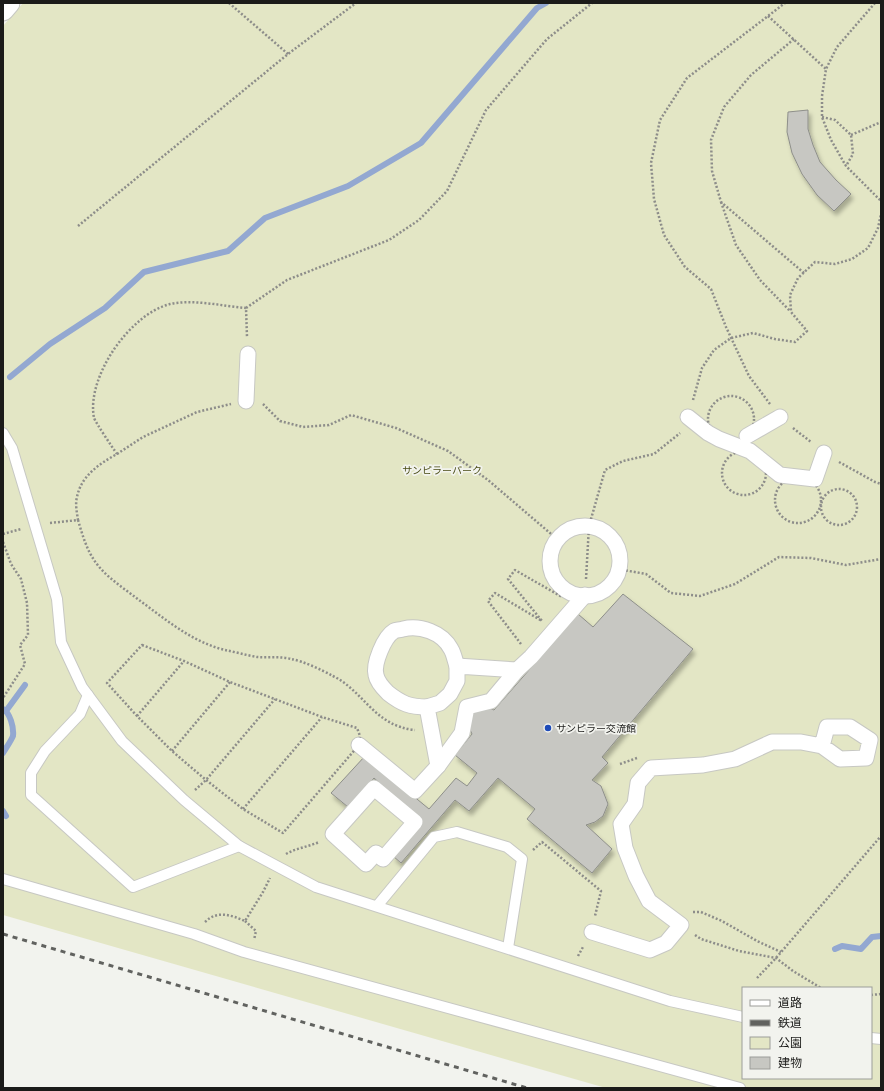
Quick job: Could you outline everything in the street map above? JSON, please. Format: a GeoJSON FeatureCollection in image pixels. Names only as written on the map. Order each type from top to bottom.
{"type":"FeatureCollection","features":[{"type":"Feature","properties":{"kind":"street"},"geometry":{"type":"LineString","coordinates":[[3,10],[9,3]]}},
{"type":"Feature","properties":{"kind":"street"},"geometry":{"type":"LineString","coordinates":[[246,401],[248,354]]}},
{"type":"Feature","properties":{"kind":"street"},"geometry":{"type":"LineString","coordinates":[[688,417],[708,434],[750,451],[780,475],[815,479],[824,453]]}},
{"type":"Feature","properties":{"kind":"street"},"geometry":{"type":"LineString","coordinates":[[747,436],[780,417]]}},
{"type":"Feature","properties":{"kind":"street"},"geometry":{"type":"LineString","coordinates":[[359,745],[415,791],[438,766],[462,733],[467,708],[491,701],[580,600],[596,594],[606,588],[613,580],[618,570],[619,558],[616,546],[610,536],[600,529],[589,526],[577,527],[566,531],[557,539],[552,549],[550,560],[551,571],[556,581],[564,589],[574,594],[580,600]]}},
{"type":"Feature","properties":{"kind":"street"},"geometry":{"type":"LineString","coordinates":[[411,627],[426,629],[439,636],[450,648],[457,666],[457,681],[450,694],[440,703],[427,707],[414,707],[399,702],[384,689],[376,676],[377,662],[381,646],[394,631],[411,627]]}},
{"type":"Feature","properties":{"kind":"street"},"geometry":{"type":"LineString","coordinates":[[457,666],[517,670]]}},
{"type":"Feature","properties":{"kind":"street"},"geometry":{"type":"LineString","coordinates":[[427,707],[438,766]]}},
{"type":"Feature","properties":{"kind":"street"},"geometry":{"type":"LineString","coordinates":[[592,932],[650,950],[666,944],[681,924],[649,901],[636,876],[625,848],[621,824],[635,804],[638,783],[651,768],[703,765],[735,759],[772,742],[801,742],[822,746]]}},
{"type":"Feature","properties":{"kind":"street"},"geometry":{"type":"LineString","coordinates":[[374,788],[415,822],[383,860],[376,853],[366,864],[333,834],[374,788]]}},
{"type":"Feature","properties":{"kind":"lane"},"geometry":{"type":"LineString","coordinates":[[3,433],[12,448],[57,599],[61,642],[82,687],[122,741],[184,800],[239,846],[316,887],[670,1001],[742,1017]]}},
{"type":"Feature","properties":{"kind":"lane"},"geometry":{"type":"LineString","coordinates":[[88,695],[80,714],[45,751],[31,773],[31,795],[133,887],[239,846]]}},
{"type":"Feature","properties":{"kind":"lane"},"geometry":{"type":"LineString","coordinates":[[377,906],[434,837],[457,832],[507,847],[522,858],[508,948]]}},
{"type":"Feature","properties":{"kind":"lane"},"geometry":{"type":"LineString","coordinates":[[3,879],[194,934],[244,952],[740,1088]]}},
{"type":"Feature","properties":{"kind":"path"},"geometry":{"type":"LineString","coordinates":[[229,3],[288,54]]}},
{"type":"Feature","properties":{"kind":"path"},"geometry":{"type":"LineString","coordinates":[[78,226],[288,54],[356,3]]}},
{"type":"Feature","properties":{"kind":"path"},"geometry":{"type":"LineString","coordinates":[[117,454],[94,419],[94,404],[98,382],[108,358],[121,338],[137,323],[153,312],[170,304],[189,302],[246,308],[287,280],[389,240],[419,220],[447,191],[486,110],[546,39],[592,3]]}},
{"type":"Feature","properties":{"kind":"path"},"geometry":{"type":"LineString","coordinates":[[785,3],[687,78],[660,120],[651,163],[654,199],[664,235],[685,266],[711,289],[749,376],[780,417],[824,453],[881,484]]}},
{"type":"Feature","properties":{"kind":"path"},"geometry":{"type":"LineString","coordinates":[[875,3],[837,47],[826,68],[822,96],[822,117],[831,140],[846,166],[881,200]]}},
{"type":"Feature","properties":{"kind":"path"},"geometry":{"type":"LineString","coordinates":[[768,16],[826,68]]}},
{"type":"Feature","properties":{"kind":"path"},"geometry":{"type":"LineString","coordinates":[[531,657],[488,601],[495,593],[542,621],[508,579],[515,570],[580,600],[589,526],[605,470],[623,460],[654,454],[678,435],[688,417],[702,368],[714,350],[732,338],[753,333],[774,339],[795,342],[807,331],[760,280],[736,245],[712,171],[711,140],[724,107],[751,75],[794,39]]}},
{"type":"Feature","properties":{"kind":"path"},"geometry":{"type":"LineString","coordinates":[[822,117],[835,120],[852,135],[853,154],[846,166]]}},
{"type":"Feature","properties":{"kind":"path"},"geometry":{"type":"LineString","coordinates":[[852,135],[881,122]]}},
{"type":"Feature","properties":{"kind":"path"},"geometry":{"type":"LineString","coordinates":[[721,202],[804,273]]}},
{"type":"Feature","properties":{"kind":"path"},"geometry":{"type":"LineString","coordinates":[[791,312],[790,295],[798,278],[815,262],[834,264],[852,259],[868,248],[878,228],[881,214]]}},
{"type":"Feature","properties":{"kind":"path"},"geometry":{"type":"LineString","coordinates":[[246,308],[248,354]]}},
{"type":"Feature","properties":{"kind":"path"},"geometry":{"type":"LineString","coordinates":[[734,395],[748,402],[752,408],[754,423],[752,430],[747,436],[734,442],[726,442],[713,434],[709,428],[707,420],[708,411],[712,404],[718,399],[734,395]]}},
{"type":"Feature","properties":{"kind":"path"},"geometry":{"type":"LineString","coordinates":[[431,730],[413,730],[393,724],[378,716],[335,677],[291,659],[257,656],[223,650],[196,639],[152,609],[100,569],[86,546],[78,520],[76,499],[80,485],[90,472],[143,437],[197,412],[246,401],[263,403],[280,421],[303,427],[328,425],[351,415],[396,428],[448,451],[488,480],[557,539]]}},
{"type":"Feature","properties":{"kind":"path"},"geometry":{"type":"LineString","coordinates":[[743,450],[750,451],[762,460],[766,474],[764,482],[760,488],[747,495],[732,492],[726,487],[723,481],[721,474],[722,467],[730,455],[743,450]]}},
{"type":"Feature","properties":{"kind":"path"},"geometry":{"type":"LineString","coordinates":[[822,502],[817,487],[806,478],[798,477],[791,478],[779,487],[775,502],[777,510],[781,516],[794,523],[802,523],[815,516],[822,502],[824,496],[829,492],[840,489],[851,494],[855,499],[856,512],[850,521],[845,524],[834,524],[825,518],[822,513],[822,502]]}},
{"type":"Feature","properties":{"kind":"path"},"geometry":{"type":"LineString","coordinates":[[3,534],[35,525],[78,520]]}},
{"type":"Feature","properties":{"kind":"path"},"geometry":{"type":"LineString","coordinates":[[3,542],[11,564],[21,579],[27,603],[28,635],[20,645],[25,664],[3,698]]}},
{"type":"Feature","properties":{"kind":"path"},"geometry":{"type":"LineString","coordinates":[[618,570],[646,574],[670,593],[700,596],[735,584],[779,557],[811,558],[846,565],[881,559]]}},
{"type":"Feature","properties":{"kind":"path"},"geometry":{"type":"LineString","coordinates":[[142,645],[184,661],[230,682],[322,717],[357,728],[360,736],[359,745],[283,833],[243,809],[206,780],[172,751],[106,683],[142,645]]}},
{"type":"Feature","properties":{"kind":"path"},"geometry":{"type":"LineString","coordinates":[[137,716],[184,661]]}},
{"type":"Feature","properties":{"kind":"path"},"geometry":{"type":"LineString","coordinates":[[172,751],[230,682]]}},
{"type":"Feature","properties":{"kind":"path"},"geometry":{"type":"LineString","coordinates":[[206,780],[275,699]]}},
{"type":"Feature","properties":{"kind":"path"},"geometry":{"type":"LineString","coordinates":[[243,809],[322,717]]}},
{"type":"Feature","properties":{"kind":"path"},"geometry":{"type":"LineString","coordinates":[[245,921],[263,892],[275,866],[287,853],[312,846],[333,834]]}},
{"type":"Feature","properties":{"kind":"path"},"geometry":{"type":"LineString","coordinates":[[757,978],[881,836]]}},
{"type":"Feature","properties":{"kind":"path"},"geometry":{"type":"LineString","coordinates":[[522,858],[542,842],[601,891],[592,932],[571,969]]}},
{"type":"Feature","properties":{"kind":"path"},"geometry":{"type":"LineString","coordinates":[[781,952],[757,941],[722,921],[701,912],[691,913],[681,924],[701,939],[739,950],[776,958],[793,971],[820,987]]}},
{"type":"Feature","properties":{"kind":"path"},"geometry":{"type":"LineString","coordinates":[[194,934],[211,916],[227,914],[245,921],[256,931],[254,942],[244,952]]}},
{"type":"Feature","properties":{"kind":"green space","name":"サンピラーパーク"},"geometry":{"type":"Polygon","coordinates":[[[23,3],[881,3],[881,1088],[606,1088],[3,915],[3,26],[23,3]]]}},
{"type":"Feature","properties":{"kind":"building"},"geometry":{"type":"Polygon","coordinates":[[[808,110],[808,129],[820,162],[851,194],[834,211],[817,195],[802,174],[792,153],[787,132],[788,112],[808,110]]]}},
{"type":"Feature","properties":{"kind":"building","name":"サンピラー交流館"},"geometry":{"type":"Polygon","coordinates":[[[623,594],[693,649],[602,757],[608,763],[592,780],[601,786],[608,804],[603,816],[595,822],[586,825],[612,849],[592,873],[527,819],[535,809],[498,778],[469,811],[455,800],[401,863],[393,856],[422,821],[374,778],[348,807],[331,793],[365,756],[429,809],[456,778],[467,786],[477,773],[455,755],[472,734],[466,721],[480,705],[494,710],[578,614],[593,627],[623,594]]]}},
{"type":"Feature","properties":{"kind":"waterway"},"geometry":{"type":"LineString","coordinates":[[10,377],[50,344],[105,308],[144,272],[228,251],[265,218],[348,186],[421,143],[537,8],[546,3]]}},
{"type":"Feature","properties":{"kind":"waterway"},"geometry":{"type":"LineString","coordinates":[[6,711],[25,685]]}},
{"type":"Feature","properties":{"kind":"waterway"},"geometry":{"type":"LineString","coordinates":[[3,709],[10,717],[13,732],[13,736],[3,753]]}},
{"type":"Feature","properties":{"kind":"waterway"},"geometry":{"type":"LineString","coordinates":[[3,811],[6,816]]}},
{"type":"Feature","properties":{"kind":"waterway"},"geometry":{"type":"LineString","coordinates":[[835,949],[842,946],[861,949],[872,937],[881,936]]}},
{"type":"Feature","properties":{"kind":"railway"},"geometry":{"type":"LineString","coordinates":[[3,934],[527,1088]]}},
{"type":"Feature","properties":{"kind":"place","name":"サンピラー交流館"},"geometry":{"type":"Point","coordinates":[548,728]}}]}
